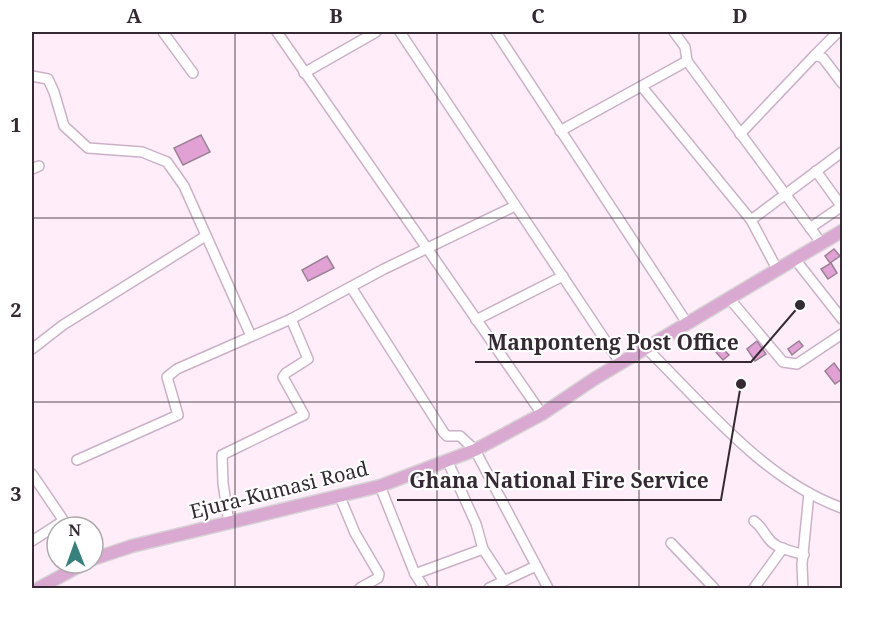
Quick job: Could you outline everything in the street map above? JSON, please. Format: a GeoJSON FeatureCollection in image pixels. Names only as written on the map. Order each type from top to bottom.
{"type":"FeatureCollection","features":[{"type":"Feature","properties":{"kind":"main road","name":"Ejura-Kumasi Road"},"geometry":{"type":"LineString","coordinates":[[105,555],[132,546],[340,497],[380,486],[448,462],[542,414],[777,268],[843,231]]}},
{"type":"Feature","properties":{"kind":"main road"},"geometry":{"type":"LineString","coordinates":[[39,588],[63,575]]}},
{"type":"Feature","properties":{"kind":"street"},"geometry":{"type":"LineString","coordinates":[[163,32],[194,73]]}},
{"type":"Feature","properties":{"kind":"street"},"geometry":{"type":"LineString","coordinates":[[277,32],[542,414]]}},
{"type":"Feature","properties":{"kind":"street"},"geometry":{"type":"LineString","coordinates":[[304,73],[376,32]]}},
{"type":"Feature","properties":{"kind":"street"},"geometry":{"type":"LineString","coordinates":[[400,32],[621,364]]}},
{"type":"Feature","properties":{"kind":"street"},"geometry":{"type":"LineString","coordinates":[[496,32],[687,323]]}},
{"type":"Feature","properties":{"kind":"street"},"geometry":{"type":"LineString","coordinates":[[674,32],[685,47],[687,61],[822,244]]}},
{"type":"Feature","properties":{"kind":"street"},"geometry":{"type":"LineString","coordinates":[[741,134],[838,32]]}},
{"type":"Feature","properties":{"kind":"street"},"geometry":{"type":"LineString","coordinates":[[815,55],[821,56],[841,76]]}},
{"type":"Feature","properties":{"kind":"street"},"geometry":{"type":"LineString","coordinates":[[560,131],[643,88],[687,61]]}},
{"type":"Feature","properties":{"kind":"street"},"geometry":{"type":"LineString","coordinates":[[32,76],[48,79],[64,126],[88,148],[142,152],[167,162],[184,186],[204,237],[251,336]]}},
{"type":"Feature","properties":{"kind":"street"},"geometry":{"type":"LineString","coordinates":[[643,88],[751,219],[777,268]]}},
{"type":"Feature","properties":{"kind":"street"},"geometry":{"type":"LineString","coordinates":[[751,219],[843,152]]}},
{"type":"Feature","properties":{"kind":"street"},"geometry":{"type":"LineString","coordinates":[[810,228],[842,206],[816,171]]}},
{"type":"Feature","properties":{"kind":"street"},"geometry":{"type":"LineString","coordinates":[[76,460],[178,415],[167,377],[177,369],[291,319],[384,269],[427,251],[515,206]]}},
{"type":"Feature","properties":{"kind":"street"},"geometry":{"type":"LineString","coordinates":[[32,349],[63,325],[204,237]]}},
{"type":"Feature","properties":{"kind":"street"},"geometry":{"type":"LineString","coordinates":[[794,258],[843,319]]}},
{"type":"Feature","properties":{"kind":"street"},"geometry":{"type":"LineString","coordinates":[[476,320],[563,276]]}},
{"type":"Feature","properties":{"kind":"street"},"geometry":{"type":"LineString","coordinates":[[351,287],[444,433],[447,436],[463,438],[475,450],[548,588]]}},
{"type":"Feature","properties":{"kind":"street"},"geometry":{"type":"LineString","coordinates":[[729,298],[783,362],[788,364],[797,364],[843,334]]}},
{"type":"Feature","properties":{"kind":"street"},"geometry":{"type":"LineString","coordinates":[[229,524],[223,483],[222,455],[304,414],[283,377],[308,358],[291,319]]}},
{"type":"Feature","properties":{"kind":"street"},"geometry":{"type":"LineString","coordinates":[[647,349],[765,463],[810,493],[843,508]]}},
{"type":"Feature","properties":{"kind":"street"},"geometry":{"type":"LineString","coordinates":[[448,462],[476,524],[483,549],[504,581]]}},
{"type":"Feature","properties":{"kind":"street"},"geometry":{"type":"LineString","coordinates":[[32,474],[60,515]]}},
{"type":"Feature","properties":{"kind":"street"},"geometry":{"type":"LineString","coordinates":[[380,486],[416,574],[424,588]]}},
{"type":"Feature","properties":{"kind":"street"},"geometry":{"type":"LineString","coordinates":[[803,588],[810,493]]}},
{"type":"Feature","properties":{"kind":"street"},"geometry":{"type":"LineString","coordinates":[[340,497],[355,533],[379,574],[378,578],[360,588]]}},
{"type":"Feature","properties":{"kind":"street"},"geometry":{"type":"LineString","coordinates":[[754,521],[763,528],[769,540],[783,548],[804,555]]}},
{"type":"Feature","properties":{"kind":"street"},"geometry":{"type":"LineString","coordinates":[[671,543],[714,588]]}},
{"type":"Feature","properties":{"kind":"street"},"geometry":{"type":"LineString","coordinates":[[754,588],[783,548]]}},
{"type":"Feature","properties":{"kind":"street"},"geometry":{"type":"LineString","coordinates":[[416,574],[483,549]]}},
{"type":"Feature","properties":{"kind":"street"},"geometry":{"type":"LineString","coordinates":[[489,588],[536,566]]}},
{"type":"Feature","properties":{"kind":"building"},"geometry":{"type":"Polygon","coordinates":[[[201,135],[210,152],[183,165],[174,148],[201,135]]]}},
{"type":"Feature","properties":{"kind":"building"},"geometry":{"type":"Polygon","coordinates":[[[834,249],[840,256],[830,263],[825,256],[834,249]]]}},
{"type":"Feature","properties":{"kind":"building"},"geometry":{"type":"Polygon","coordinates":[[[327,256],[334,268],[308,281],[302,270],[327,256]]]}},
{"type":"Feature","properties":{"kind":"building"},"geometry":{"type":"Polygon","coordinates":[[[831,263],[837,273],[828,279],[821,269],[831,263]]]}},
{"type":"Feature","properties":{"kind":"building"},"geometry":{"type":"Polygon","coordinates":[[[757,341],[766,354],[755,361],[747,349],[757,341]]]}},
{"type":"Feature","properties":{"kind":"building"},"geometry":{"type":"Polygon","coordinates":[[[799,341],[803,346],[792,355],[788,349],[799,341]]]}},
{"type":"Feature","properties":{"kind":"building"},"geometry":{"type":"Polygon","coordinates":[[[719,345],[729,355],[723,360],[714,350],[719,345]]]}},
{"type":"Feature","properties":{"kind":"building"},"geometry":{"type":"Polygon","coordinates":[[[834,363],[842,374],[842,379],[835,384],[825,371],[834,363]]]}},
{"type":"Feature","properties":{"kind":"place","name":"Manponteng Post Office"},"geometry":{"type":"Point","coordinates":[800,305]}},
{"type":"Feature","properties":{"kind":"place","name":"Ghana National Fire Service"},"geometry":{"type":"Point","coordinates":[741,384]}}]}
